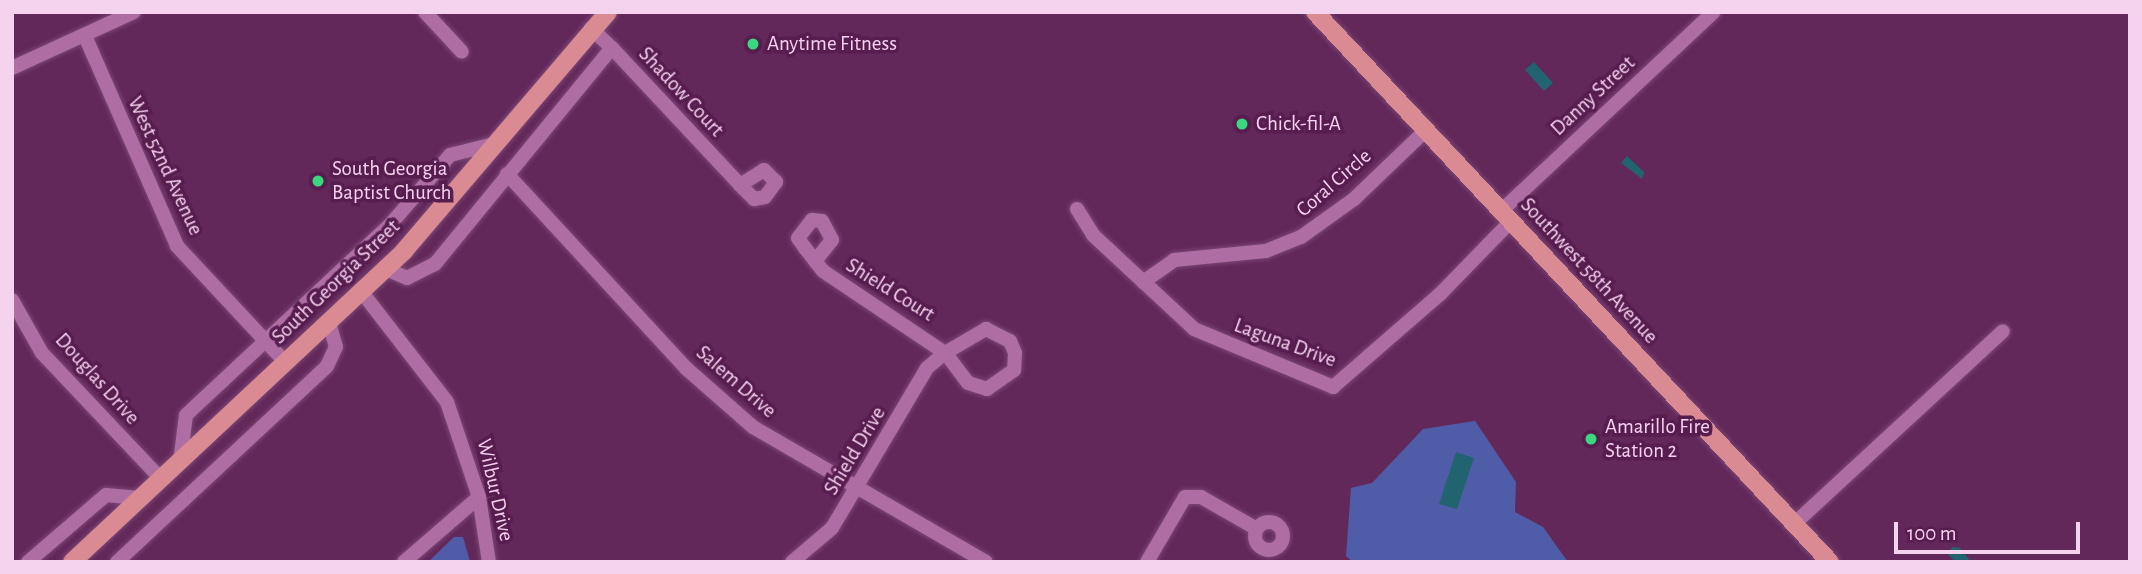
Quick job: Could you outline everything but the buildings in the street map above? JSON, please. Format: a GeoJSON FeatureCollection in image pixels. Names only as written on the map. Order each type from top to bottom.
{"type":"FeatureCollection","features":[{"type":"Feature","properties":{"kind":"main road","name":"South Georgia Street"},"geometry":{"type":"LineString","coordinates":[[72,562],[386,269],[608,12]]}},
{"type":"Feature","properties":{"kind":"main road","name":"Southwest 58th Avenue"},"geometry":{"type":"LineString","coordinates":[[1315,12],[1830,562]]}},
{"type":"Feature","properties":{"kind":"street"},"geometry":{"type":"LineString","coordinates":[[12,68],[134,12]]}},
{"type":"Feature","properties":{"kind":"street"},"geometry":{"type":"LineString","coordinates":[[425,12],[462,52]]}},
{"type":"Feature","properties":{"kind":"street","name":"Danny Street"},"geometry":{"type":"LineString","coordinates":[[1506,216],[1714,12]]}},
{"type":"Feature","properties":{"kind":"street","name":"Shadow Court"},"geometry":{"type":"LineString","coordinates":[[592,28],[740,185]]}},
{"type":"Feature","properties":{"kind":"street","name":"West 52nd Avenue"},"geometry":{"type":"LineString","coordinates":[[85,36],[177,246],[285,362]]}},
{"type":"Feature","properties":{"kind":"street"},"geometry":{"type":"LineString","coordinates":[[386,269],[407,278],[435,264],[506,174],[612,48]]}},
{"type":"Feature","properties":{"kind":"street","name":"Coral Circle"},"geometry":{"type":"LineString","coordinates":[[1143,282],[1174,260],[1266,251],[1301,237],[1353,199],[1426,130]]}},
{"type":"Feature","properties":{"kind":"street"},"geometry":{"type":"LineString","coordinates":[[180,462],[186,415],[389,226],[450,155],[494,144]]}},
{"type":"Feature","properties":{"kind":"street","name":"Salem Drive"},"geometry":{"type":"LineString","coordinates":[[506,174],[721,401],[790,452],[986,562]]}},
{"type":"Feature","properties":{"kind":"street","name":"Laguna Drive"},"geometry":{"type":"LineString","coordinates":[[1077,209],[1093,235],[1194,329],[1333,387],[1441,293],[1506,216]]}},
{"type":"Feature","properties":{"kind":"street","name":"Shield Court"},"geometry":{"type":"LineString","coordinates":[[815,261],[836,284],[926,335],[945,353],[968,383],[987,389],[1014,370],[1010,341],[998,332],[962,339],[945,353]]}},
{"type":"Feature","properties":{"kind":"street","name":"Wilbur Drive"},"geometry":{"type":"LineString","coordinates":[[361,291],[447,402],[480,497],[489,562]]}},
{"type":"Feature","properties":{"kind":"street","name":"Douglas Drive"},"geometry":{"type":"LineString","coordinates":[[12,300],[43,353],[161,479]]}},
{"type":"Feature","properties":{"kind":"street"},"geometry":{"type":"LineString","coordinates":[[117,562],[327,366],[336,347],[329,322]]}},
{"type":"Feature","properties":{"kind":"street"},"geometry":{"type":"LineString","coordinates":[[1794,524],[2003,331]]}},
{"type":"Feature","properties":{"kind":"street","name":"Shield Drive"},"geometry":{"type":"LineString","coordinates":[[792,562],[832,528],[928,368],[945,353]]}},
{"type":"Feature","properties":{"kind":"street"},"geometry":{"type":"LineString","coordinates":[[28,562],[106,495],[140,498]]}},
{"type":"Feature","properties":{"kind":"street"},"geometry":{"type":"LineString","coordinates":[[404,562],[480,497]]}},
{"type":"Feature","properties":{"kind":"street"},"geometry":{"type":"LineString","coordinates":[[1147,562],[1185,497],[1201,497],[1257,529]]}},
{"type":"Feature","properties":{"kind":"shaded area"},"geometry":{"type":"Polygon","coordinates":[[[1534,62],[1553,83],[1544,91],[1525,70],[1534,62]]]}},
{"type":"Feature","properties":{"kind":"shaded area"},"geometry":{"type":"Polygon","coordinates":[[[1627,156],[1644,172],[1642,179],[1621,163],[1627,156]]]}},
{"type":"Feature","properties":{"kind":"shaded area"},"geometry":{"type":"Polygon","coordinates":[[[1475,421],[1516,482],[1515,512],[1543,527],[1568,562],[1353,562],[1346,556],[1351,488],[1372,483],[1423,429],[1475,421]]]}},
{"type":"Feature","properties":{"kind":"shaded area"},"geometry":{"type":"Polygon","coordinates":[[[1456,452],[1474,458],[1457,509],[1439,504],[1456,452]]]}},
{"type":"Feature","properties":{"kind":"shaded area"},"geometry":{"type":"Polygon","coordinates":[[[454,537],[463,537],[470,562],[428,562],[454,537]]]}},
{"type":"Feature","properties":{"kind":"shaded area"},"geometry":{"type":"Polygon","coordinates":[[[1953,547],[1960,548],[1971,562],[1955,562],[1947,553],[1953,547]]]}},
{"type":"Feature","properties":{"kind":"place","name":"Anytime Fitness"},"geometry":{"type":"Point","coordinates":[753,44]}},
{"type":"Feature","properties":{"kind":"place","name":"Chick-fil-A"},"geometry":{"type":"Point","coordinates":[1242,124]}},
{"type":"Feature","properties":{"kind":"place","name":"South Georgia Baptist Church"},"geometry":{"type":"Point","coordinates":[318,181]}},
{"type":"Feature","properties":{"kind":"place","name":"Amarillo Fire Station 2"},"geometry":{"type":"Point","coordinates":[1591,439]}}]}
